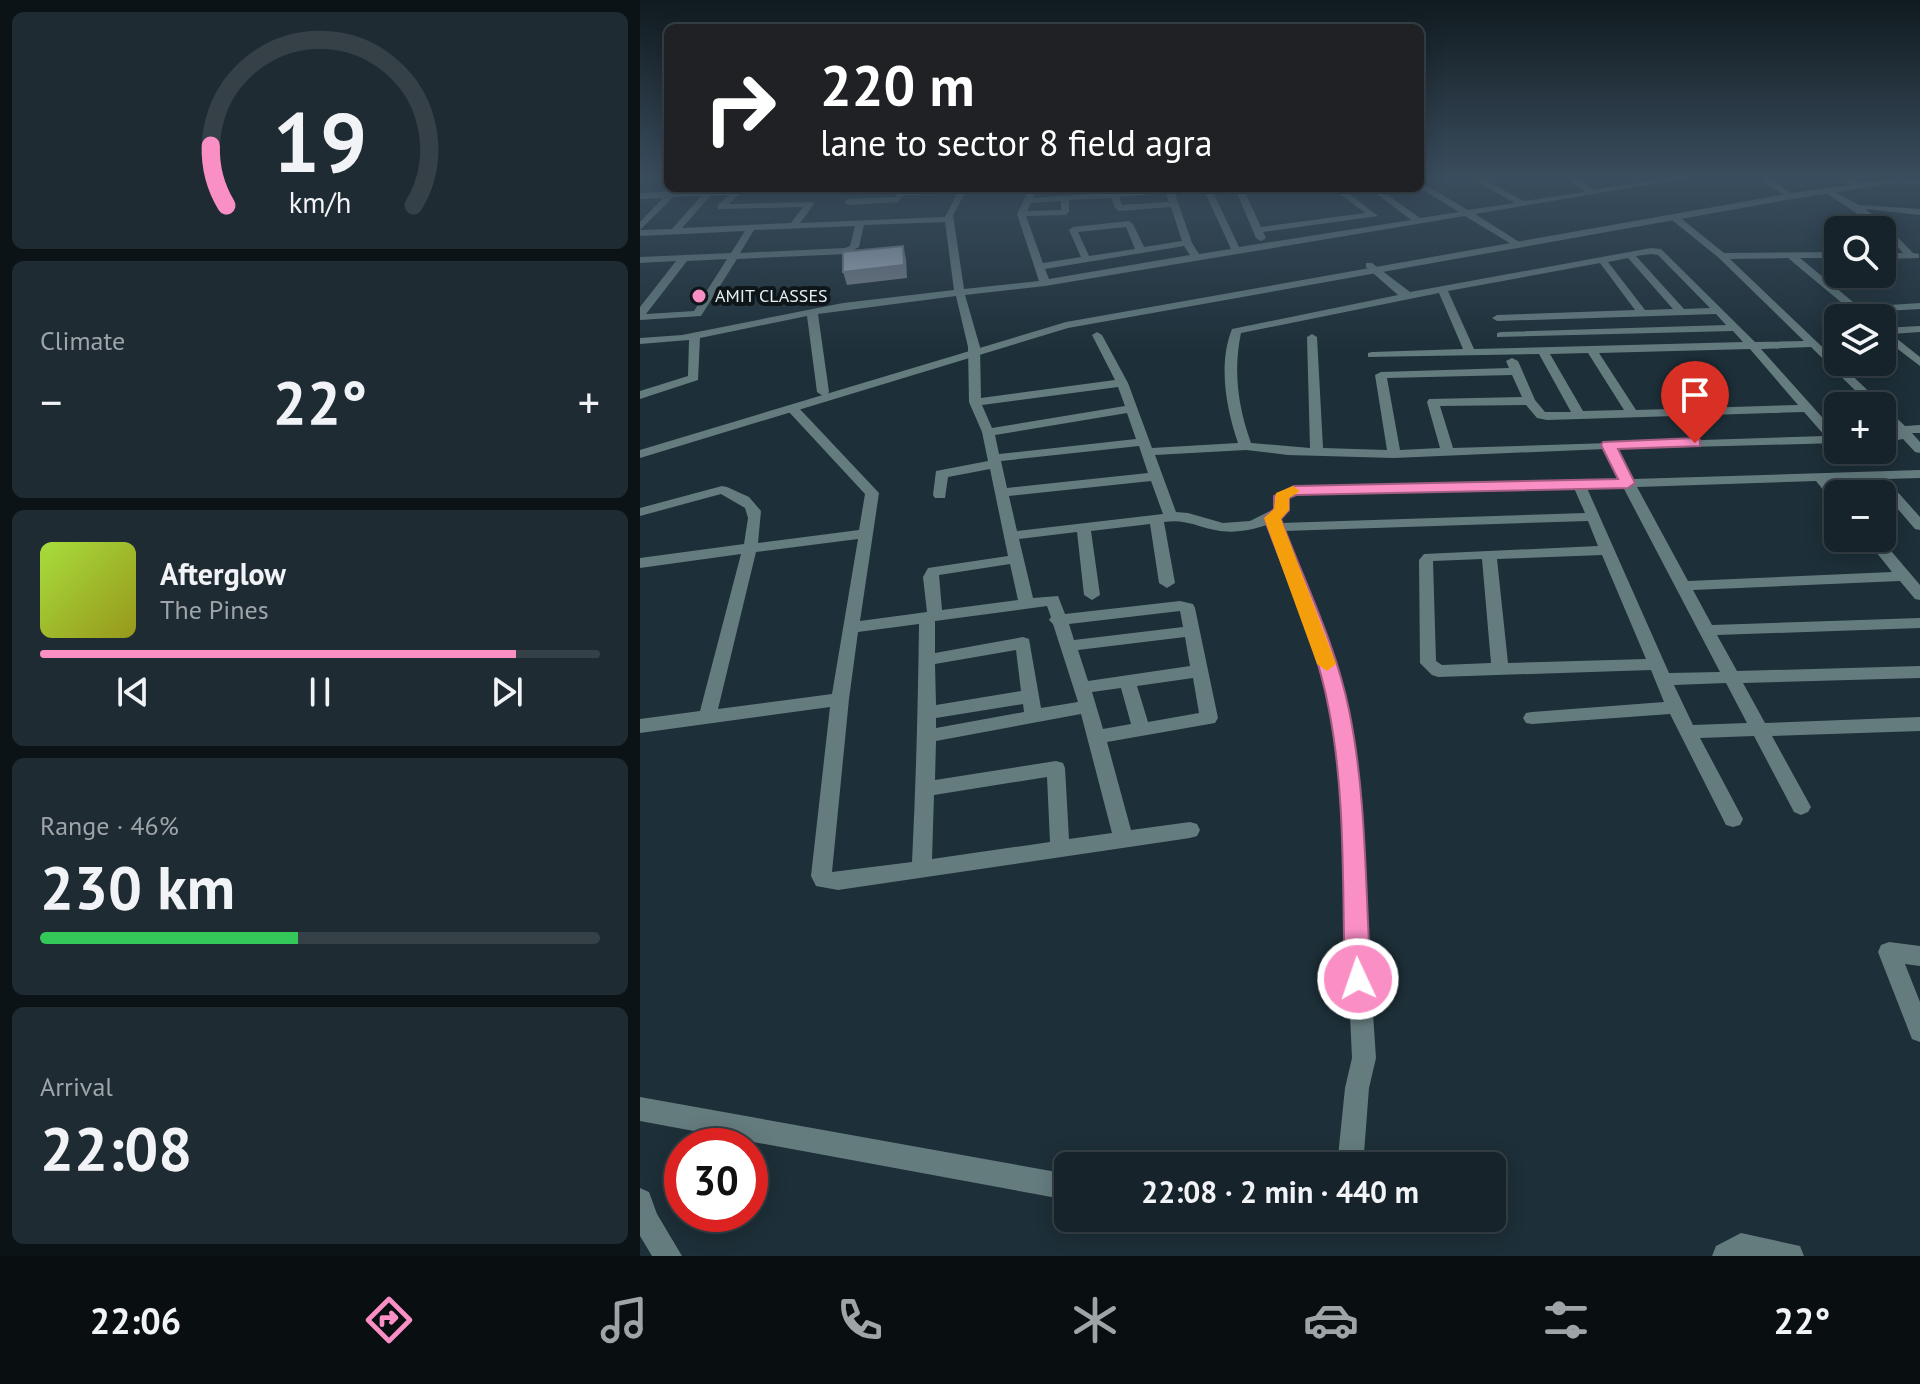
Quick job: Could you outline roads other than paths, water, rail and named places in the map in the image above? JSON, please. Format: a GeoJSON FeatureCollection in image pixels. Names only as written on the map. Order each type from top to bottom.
{"type":"FeatureCollection","features":[{"type":"Feature","properties":{"kind":"street"},"geometry":{"type":"LineString","coordinates":[[682,338],[746,237]]}},
{"type":"Feature","properties":{"kind":"street"},"geometry":{"type":"LineString","coordinates":[[640,260],[847,251],[854,247],[857,237]]}},
{"type":"Feature","properties":{"kind":"street"},"geometry":{"type":"LineString","coordinates":[[951,237],[973,351],[975,402],[988,432],[1026,603]]}},
{"type":"Feature","properties":{"kind":"street"},"geometry":{"type":"LineString","coordinates":[[1029,237],[1045,283]]}},
{"type":"Feature","properties":{"kind":"street"},"geometry":{"type":"LineString","coordinates":[[1076,237],[1086,259]]}},
{"type":"Feature","properties":{"kind":"street"},"geometry":{"type":"LineString","coordinates":[[1135,237],[1141,251]]}},
{"type":"Feature","properties":{"kind":"street"},"geometry":{"type":"LineString","coordinates":[[1185,237],[1196,257]]}},
{"type":"Feature","properties":{"kind":"street"},"geometry":{"type":"LineString","coordinates":[[1230,237],[1236,250]]}},
{"type":"Feature","properties":{"kind":"street"},"geometry":{"type":"LineString","coordinates":[[1260,237],[1265,246]]}},
{"type":"Feature","properties":{"kind":"street"},"geometry":{"type":"LineString","coordinates":[[640,341],[682,338],[812,311],[1045,283],[1326,237]]}},
{"type":"Feature","properties":{"kind":"street"},"geometry":{"type":"LineString","coordinates":[[1503,237],[1514,243],[1555,237]]}},
{"type":"Feature","properties":{"kind":"street"},"geometry":{"type":"LineString","coordinates":[[640,444],[1080,322],[1550,237]]}},
{"type":"Feature","properties":{"kind":"street"},"geometry":{"type":"LineString","coordinates":[[1698,237],[1864,392]]}},
{"type":"Feature","properties":{"kind":"street"},"geometry":{"type":"LineString","coordinates":[[1896,237],[1915,256]]}},
{"type":"Feature","properties":{"kind":"street"},"geometry":{"type":"LineString","coordinates":[[1039,267],[1187,243]]}},
{"type":"Feature","properties":{"kind":"street"},"geometry":{"type":"LineString","coordinates":[[1246,446],[1234,415],[1231,382],[1236,331],[1442,289],[1661,252],[1824,425]]}},
{"type":"Feature","properties":{"kind":"street"},"geometry":{"type":"LineString","coordinates":[[1630,255],[1682,313]]}},
{"type":"Feature","properties":{"kind":"street"},"geometry":{"type":"LineString","coordinates":[[1790,255],[1849,304]]}},
{"type":"Feature","properties":{"kind":"street"},"geometry":{"type":"LineString","coordinates":[[1722,256],[1824,255]]}},
{"type":"Feature","properties":{"kind":"street"},"geometry":{"type":"LineString","coordinates":[[640,315],[684,258]]}},
{"type":"Feature","properties":{"kind":"street"},"geometry":{"type":"LineString","coordinates":[[1602,260],[1643,314]]}},
{"type":"Feature","properties":{"kind":"street"},"geometry":{"type":"LineString","coordinates":[[1373,267],[1402,293],[1412,295]]}},
{"type":"Feature","properties":{"kind":"street"},"geometry":{"type":"LineString","coordinates":[[1442,289],[1470,353]]}},
{"type":"Feature","properties":{"kind":"street"},"geometry":{"type":"LineString","coordinates":[[1896,308],[1920,306]]}},
{"type":"Feature","properties":{"kind":"street"},"geometry":{"type":"LineString","coordinates":[[812,311],[823,392]]}},
{"type":"Feature","properties":{"kind":"street"},"geometry":{"type":"LineString","coordinates":[[1497,318],[1717,311]]}},
{"type":"Feature","properties":{"kind":"street"},"geometry":{"type":"LineString","coordinates":[[640,315],[697,314]]}},
{"type":"Feature","properties":{"kind":"street"},"geometry":{"type":"LineString","coordinates":[[1501,335],[1733,328]]}},
{"type":"Feature","properties":{"kind":"street"},"geometry":{"type":"LineString","coordinates":[[1896,330],[1920,329]]}},
{"type":"Feature","properties":{"kind":"street"},"geometry":{"type":"LineString","coordinates":[[640,395],[694,378],[695,335]]}},
{"type":"Feature","properties":{"kind":"street"},"geometry":{"type":"LineString","coordinates":[[1097,335],[1122,383],[1156,476],[1164,517],[1167,583]]}},
{"type":"Feature","properties":{"kind":"street"},"geometry":{"type":"LineString","coordinates":[[1312,337],[1317,452]]}},
{"type":"Feature","properties":{"kind":"street"},"geometry":{"type":"LineString","coordinates":[[1896,341],[1914,353],[1920,363]]}},
{"type":"Feature","properties":{"kind":"street"},"geometry":{"type":"LineString","coordinates":[[1372,355],[1815,344]]}},
{"type":"Feature","properties":{"kind":"street"},"geometry":{"type":"LineString","coordinates":[[1592,350],[1633,414]]}},
{"type":"Feature","properties":{"kind":"street"},"geometry":{"type":"LineString","coordinates":[[640,454],[973,351]]}},
{"type":"Feature","properties":{"kind":"street"},"geometry":{"type":"LineString","coordinates":[[1543,352],[1580,416]]}},
{"type":"Feature","properties":{"kind":"street"},"geometry":{"type":"LineString","coordinates":[[1508,353],[1529,401],[1543,416],[1809,408]]}},
{"type":"Feature","properties":{"kind":"street"},"geometry":{"type":"LineString","coordinates":[[1394,454],[1381,375],[1516,371]]}},
{"type":"Feature","properties":{"kind":"street"},"geometry":{"type":"LineString","coordinates":[[975,402],[1122,383]]}},
{"type":"Feature","properties":{"kind":"street"},"geometry":{"type":"LineString","coordinates":[[1448,453],[1433,402],[1529,401]]}},
{"type":"Feature","properties":{"kind":"street"},"geometry":{"type":"LineString","coordinates":[[793,409],[871,489],[873,497],[864,534],[840,699],[821,876],[828,882],[1190,830]]}},
{"type":"Feature","properties":{"kind":"street"},"geometry":{"type":"LineString","coordinates":[[988,432],[1131,409]]}},
{"type":"Feature","properties":{"kind":"street"},"geometry":{"type":"LineString","coordinates":[[1896,424],[1920,449]]}},
{"type":"Feature","properties":{"kind":"street"},"geometry":{"type":"LineString","coordinates":[[1902,430],[1920,429]]}},
{"type":"Feature","properties":{"kind":"street"},"geometry":{"type":"LineString","coordinates":[[1896,438],[1902,430]]}},
{"type":"Feature","properties":{"kind":"street"},"geometry":{"type":"LineString","coordinates":[[940,495],[941,474],[994,461],[1145,447],[1246,446],[1394,454],[1824,439]]}},
{"type":"Feature","properties":{"kind":"street"},"geometry":{"type":"LineString","coordinates":[[1608,445],[1801,807]]}},
{"type":"Feature","properties":{"kind":"street"},"geometry":{"type":"LineString","coordinates":[[1351,1152],[1357,1088],[1364,1058],[1347,762],[1339,708],[1328,668],[1274,523],[1281,510],[1282,496],[1294,490],[1920,474]]}},
{"type":"Feature","properties":{"kind":"street"},"geometry":{"type":"LineString","coordinates":[[1875,475],[1920,526]]}},
{"type":"Feature","properties":{"kind":"street"},"geometry":{"type":"LineString","coordinates":[[1002,493],[1156,476]]}},
{"type":"Feature","properties":{"kind":"street"},"geometry":{"type":"LineString","coordinates":[[1820,477],[1824,482]]}},
{"type":"Feature","properties":{"kind":"street"},"geometry":{"type":"LineString","coordinates":[[1579,484],[1675,707],[1733,819]]}},
{"type":"Feature","properties":{"kind":"street"},"geometry":{"type":"LineString","coordinates":[[640,512],[713,490],[726,490],[756,511],[750,548],[707,717]]}},
{"type":"Feature","properties":{"kind":"street"},"geometry":{"type":"LineString","coordinates":[[1011,536],[1189,516],[1223,527],[1274,523],[1592,517]]}},
{"type":"Feature","properties":{"kind":"street"},"geometry":{"type":"LineString","coordinates":[[1083,527],[1092,595]]}},
{"type":"Feature","properties":{"kind":"street"},"geometry":{"type":"LineString","coordinates":[[640,563],[864,534]]}},
{"type":"Feature","properties":{"kind":"street"},"geometry":{"type":"LineString","coordinates":[[1607,550],[1434,557],[1426,560],[1428,663],[1438,671],[1500,668],[1734,677],[1920,672]]}},
{"type":"Feature","properties":{"kind":"street"},"geometry":{"type":"LineString","coordinates":[[1884,552],[1920,595]]}},
{"type":"Feature","properties":{"kind":"street"},"geometry":{"type":"LineString","coordinates":[[1489,555],[1500,668]]}},
{"type":"Feature","properties":{"kind":"street"},"geometry":{"type":"LineString","coordinates":[[922,869],[930,573],[944,567],[1016,559]]}},
{"type":"Feature","properties":{"kind":"street"},"geometry":{"type":"LineString","coordinates":[[1684,586],[1904,576]]}},
{"type":"Feature","properties":{"kind":"street"},"geometry":{"type":"LineString","coordinates":[[850,628],[1053,600],[1057,620],[1088,706],[1124,840]]}},
{"type":"Feature","properties":{"kind":"street"},"geometry":{"type":"LineString","coordinates":[[1057,620],[1182,606],[1187,608],[1209,718],[1096,737]]}},
{"type":"Feature","properties":{"kind":"street"},"geometry":{"type":"LineString","coordinates":[[1708,630],[1920,623]]}},
{"type":"Feature","properties":{"kind":"street"},"geometry":{"type":"LineString","coordinates":[[1067,646],[1191,631]]}},
{"type":"Feature","properties":{"kind":"street"},"geometry":{"type":"LineString","coordinates":[[927,660],[1023,643],[1033,716]]}},
{"type":"Feature","properties":{"kind":"street"},"geometry":{"type":"LineString","coordinates":[[1081,688],[1199,671]]}},
{"type":"Feature","properties":{"kind":"street"},"geometry":{"type":"LineString","coordinates":[[1127,681],[1141,729]]}},
{"type":"Feature","properties":{"kind":"street"},"geometry":{"type":"LineString","coordinates":[[927,713],[1031,696]]}},
{"type":"Feature","properties":{"kind":"street"},"geometry":{"type":"LineString","coordinates":[[640,726],[840,699]]}},
{"type":"Feature","properties":{"kind":"street"},"geometry":{"type":"LineString","coordinates":[[927,736],[1088,706]]}},
{"type":"Feature","properties":{"kind":"street"},"geometry":{"type":"LineString","coordinates":[[1532,718],[1675,707]]}},
{"type":"Feature","properties":{"kind":"street"},"geometry":{"type":"LineString","coordinates":[[1688,732],[1920,724]]}},
{"type":"Feature","properties":{"kind":"street"},"geometry":{"type":"LineString","coordinates":[[923,789],[1056,768],[1060,850]]}},
{"type":"Feature","properties":{"kind":"street"},"geometry":{"type":"LineString","coordinates":[[1920,956],[1889,952],[1920,1031]]}},
{"type":"Feature","properties":{"kind":"street"},"geometry":{"type":"LineString","coordinates":[[640,1109],[1054,1184]]}},
{"type":"Feature","properties":{"kind":"street"},"geometry":{"type":"LineString","coordinates":[[640,1201],[645,1220],[668,1256]]}},
{"type":"Feature","properties":{"kind":"street"},"geometry":{"type":"LineString","coordinates":[[1726,1256],[1741,1246],[1790,1256]]}},
{"type":"Feature","properties":{"kind":"place","name":"AMIT CLASSES"},"geometry":{"type":"Point","coordinates":[699,296]}}]}
